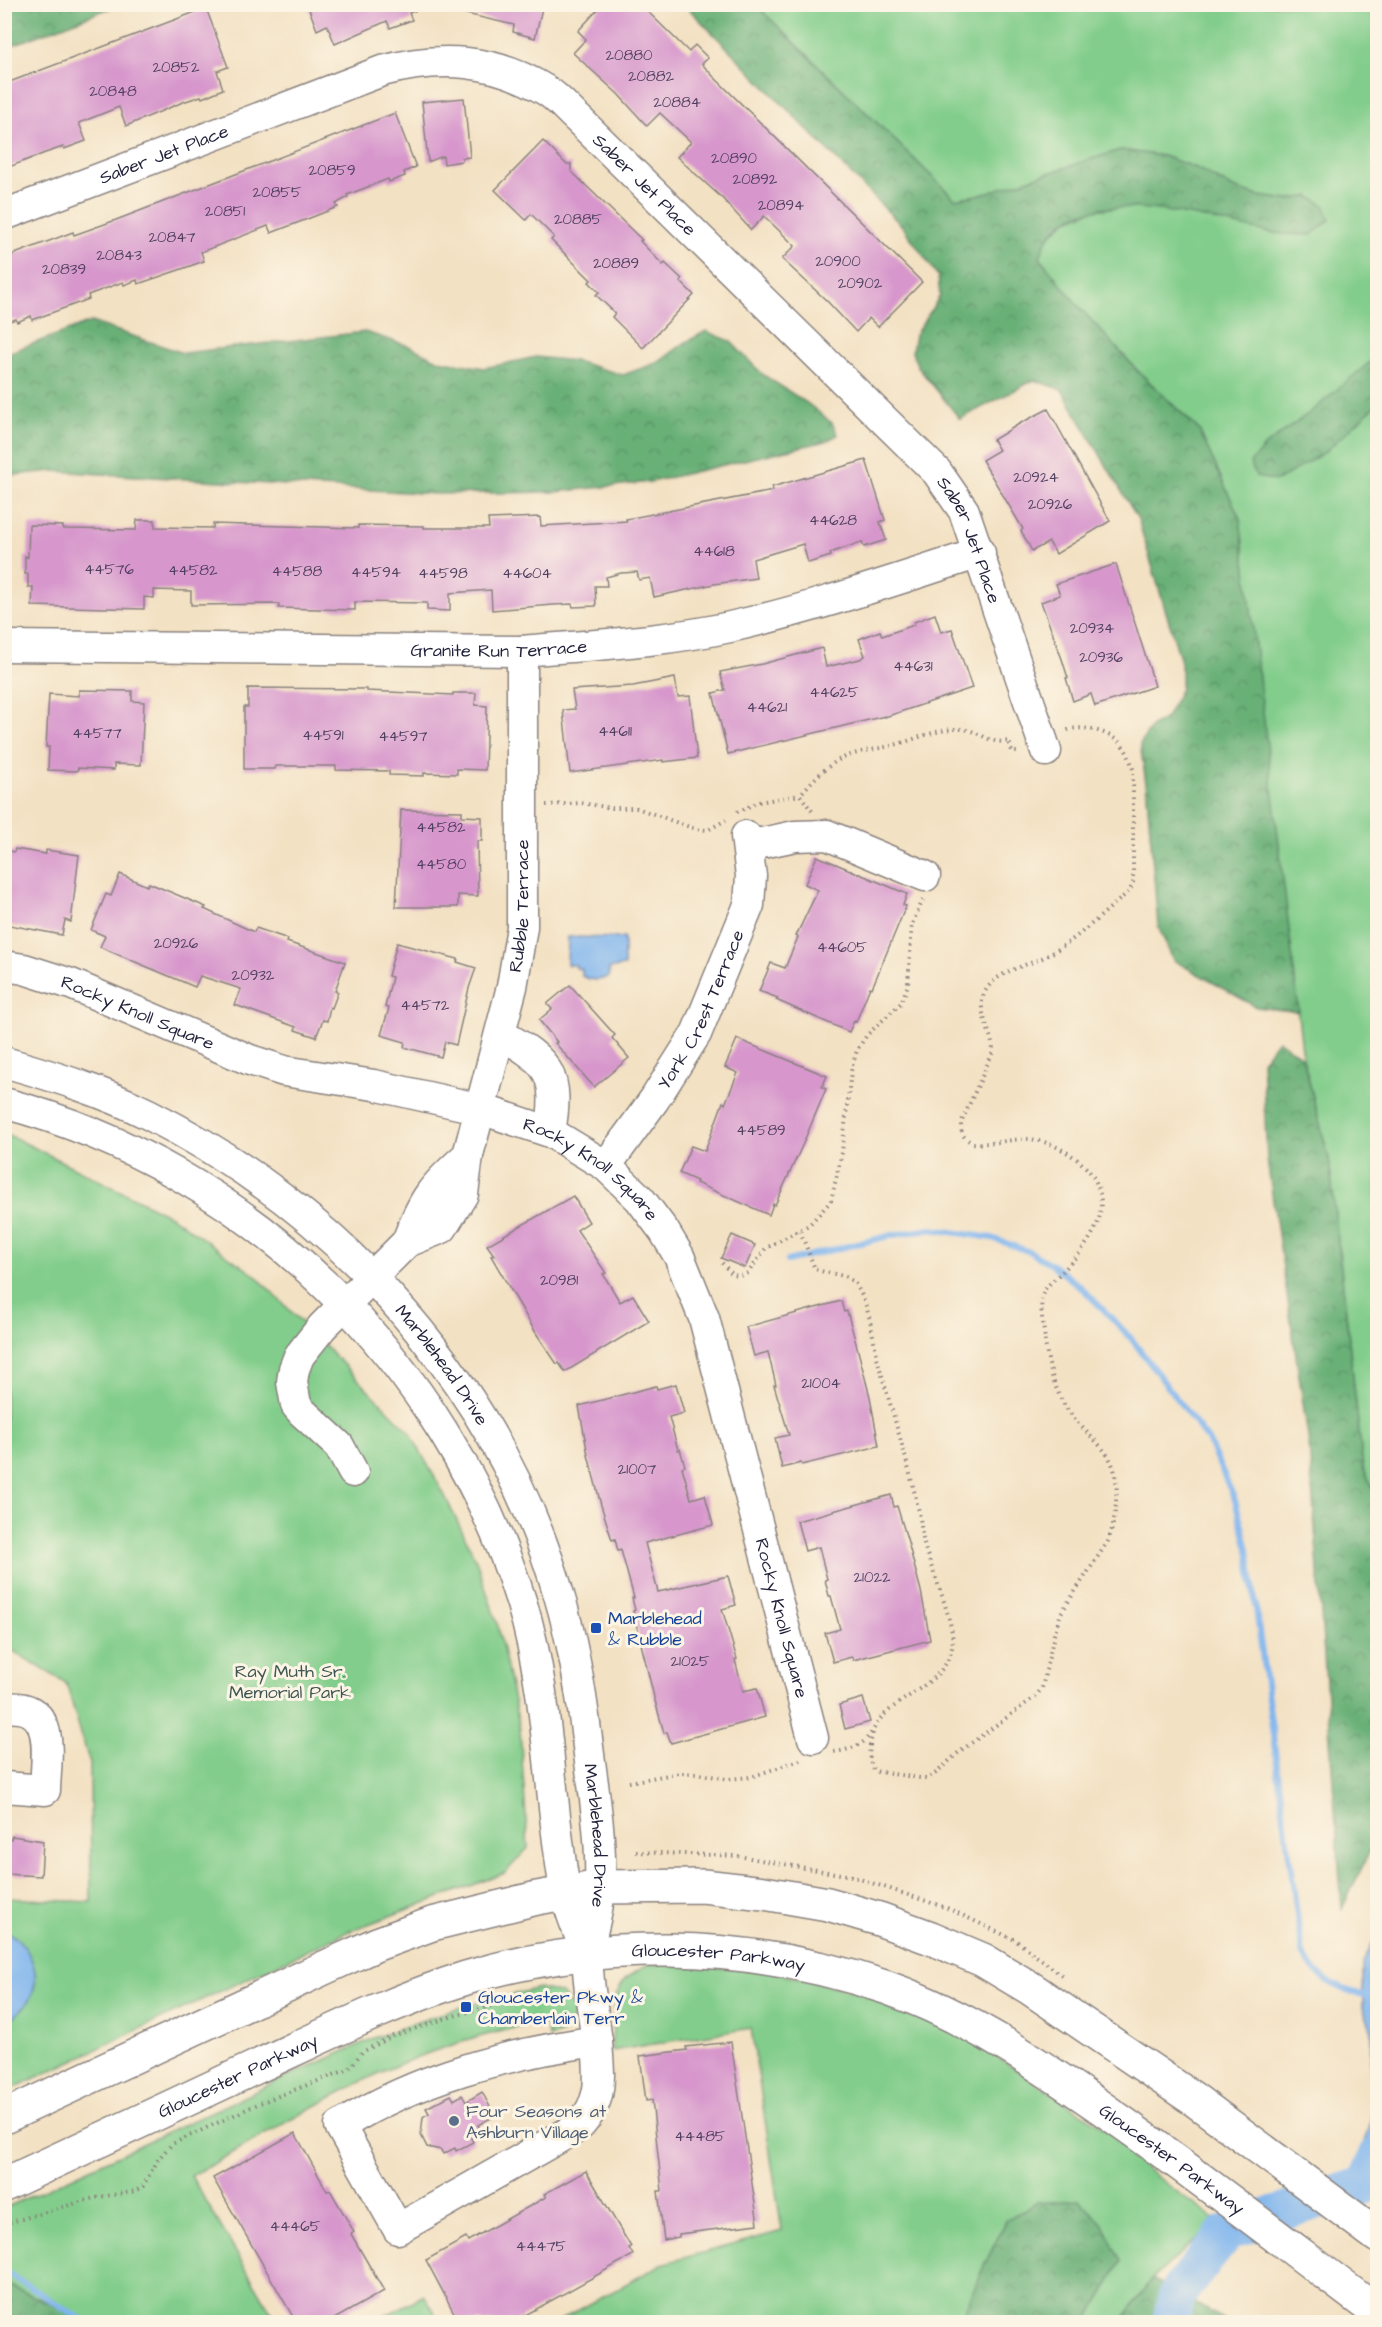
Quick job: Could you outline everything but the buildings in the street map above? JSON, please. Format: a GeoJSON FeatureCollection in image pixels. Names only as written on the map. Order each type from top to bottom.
{"type":"FeatureCollection","features":[{"type":"Feature","properties":{"kind":"main road"},"geometry":{"type":"LineString","coordinates":[[4,2117],[377,1944],[442,1922],[565,1892],[600,1887],[703,1886],[828,1904],[879,1918],[983,1960],[1078,2019],[1195,2100],[1374,2233]]}},
{"type":"Feature","properties":{"kind":"main road","name":"Gloucester Parkway"},"geometry":{"type":"LineString","coordinates":[[4,2185],[327,2034],[418,1995],[467,1978],[517,1965],[586,1954],[639,1950],[700,1951],[772,1959],[834,1972],[890,1989],[996,2039],[1044,2067],[1154,2145],[1377,2313]]}},
{"type":"Feature","properties":{"kind":"street","name":"Saber Jet Place"},"geometry":{"type":"LineString","coordinates":[[4,215],[382,71],[410,64],[444,61],[501,69],[548,92],[937,472],[964,511],[1045,746]]}},
{"type":"Feature","properties":{"kind":"street","name":"Granite Run Terrace"},"geometry":{"type":"LineString","coordinates":[[4,646],[522,651],[666,638],[728,627],[803,609],[980,553]]}},
{"type":"Feature","properties":{"kind":"street","name":"Rubble Terrace"},"geometry":{"type":"LineString","coordinates":[[353,1472],[339,1446],[296,1404],[292,1382],[294,1369],[299,1356],[312,1338],[345,1304],[406,1242],[441,1228],[464,1194],[468,1155],[512,987],[522,927],[522,651]]}},
{"type":"Feature","properties":{"kind":"street","name":"York Crest Terrace"},"geometry":{"type":"LineString","coordinates":[[606,1166],[661,1090],[696,1034],[749,905],[751,876],[747,841],[827,835],[925,876]]}},
{"type":"Feature","properties":{"kind":"street","name":"Rocky Knoll Square"},"geometry":{"type":"LineString","coordinates":[[4,966],[24,969],[71,984],[250,1060],[284,1071],[374,1085],[481,1109],[550,1132],[606,1166],[640,1199],[664,1230],[693,1286],[710,1339],[817,1749]]}},
{"type":"Feature","properties":{"kind":"street"},"geometry":{"type":"LineString","coordinates":[[500,1034],[534,1054],[550,1075],[555,1107],[550,1132]]}},
{"type":"Feature","properties":{"kind":"street","name":"Marblehead Drive"},"geometry":{"type":"LineString","coordinates":[[4,1062],[113,1098],[188,1136],[263,1182],[338,1243],[373,1276],[407,1316],[469,1398],[505,1462],[540,1539],[559,1594],[573,1649],[583,1704],[600,1854],[600,1887],[596,1918],[586,1954]]}},
{"type":"Feature","properties":{"kind":"street","name":"Marblehead Drive"},"geometry":{"type":"LineString","coordinates":[[4,1103],[59,1121],[129,1149],[206,1191],[276,1241],[345,1304],[378,1341],[437,1420],[483,1504],[504,1553],[522,1606],[539,1678],[565,1892],[573,1923],[586,1954]]}},
{"type":"Feature","properties":{"kind":"street"},"geometry":{"type":"LineString","coordinates":[[4,1708],[19,1707],[32,1712],[42,1722],[47,1736],[45,1790],[4,1787]]}},
{"type":"Feature","properties":{"kind":"street"},"geometry":{"type":"LineString","coordinates":[[586,1954],[597,2041],[600,2085],[597,2101],[589,2116],[578,2127],[398,2229],[340,2126],[391,2098],[440,2077],[543,2048],[597,2041]]}},
{"type":"Feature","properties":{"kind":"path"},"geometry":{"type":"LineString","coordinates":[[540,805],[581,803],[612,808],[637,808],[679,825],[708,830],[746,807],[800,795],[824,770],[839,760],[860,752],[891,746],[934,733],[964,729],[997,743],[1009,741],[1012,752],[1017,753],[1045,746],[1069,729],[1080,728],[1119,742],[1128,755],[1133,769],[1133,882],[1130,891],[1059,948],[996,980],[984,992],[981,1004],[993,1043],[993,1052],[964,1116],[961,1132],[965,1139],[973,1143],[1038,1140],[1083,1163],[1096,1182],[1101,1198],[1101,1212],[1097,1228],[1076,1258],[1044,1291],[1042,1300],[1046,1344],[1055,1384],[1069,1413],[1107,1454],[1114,1466],[1118,1484],[1113,1529],[1108,1541],[1061,1613],[1042,1688],[1022,1709],[959,1752],[926,1779],[874,1771],[870,1765],[869,1749],[873,1732]]}},
{"type":"Feature","properties":{"kind":"path"},"geometry":{"type":"LineString","coordinates":[[800,795],[809,810],[817,814]]}},
{"type":"Feature","properties":{"kind":"path"},"geometry":{"type":"LineString","coordinates":[[722,1263],[733,1275],[740,1276],[748,1273],[766,1248],[800,1232],[821,1214],[831,1201],[842,1152],[851,1071],[857,1050],[867,1035],[901,1003],[908,985],[912,924],[926,893],[925,876]]}},
{"type":"Feature","properties":{"kind":"path"},"geometry":{"type":"LineString","coordinates":[[628,1782],[680,1773],[727,1779],[751,1777],[817,1749],[851,1748],[862,1743],[881,1719],[924,1686],[939,1672],[950,1657],[953,1646],[950,1627],[925,1547],[918,1504],[880,1370],[865,1301],[854,1283],[840,1274],[815,1269],[800,1232]]}},
{"type":"Feature","properties":{"kind":"path"},"geometry":{"type":"LineString","coordinates":[[4,2224],[94,2198],[136,2192],[143,2186],[159,2158],[172,2144],[260,2103],[349,2069],[362,2052],[393,2036],[450,2017],[517,1999],[548,1999],[554,1991]]}},
{"type":"Feature","properties":{"kind":"green space"},"geometry":{"type":"Polygon","coordinates":[[[22,4],[118,5],[5,48],[5,11],[22,4]]]}},
{"type":"Feature","properties":{"kind":"green space"},"geometry":{"type":"Polygon","coordinates":[[[685,5],[756,5],[955,199],[983,194],[1120,150],[1163,156],[1196,168],[1233,188],[1258,196],[1288,200],[1309,196],[1324,205],[1330,220],[1311,235],[1274,233],[1180,213],[1143,208],[1108,208],[1077,215],[1054,231],[1040,258],[1079,307],[1137,370],[1199,430],[1240,519],[1299,1012],[1256,1007],[1173,960],[1158,926],[1146,783],[1140,744],[1152,726],[1166,718],[1181,688],[1181,662],[1138,519],[1062,390],[1034,380],[960,419],[918,367],[912,352],[915,335],[940,296],[938,276],[903,227],[685,5]]]}},
{"type":"Feature","properties":{"kind":"green space"},"geometry":{"type":"Polygon","coordinates":[[[756,5],[1377,5],[1377,1496],[1363,1468],[1329,1159],[1303,1058],[1240,519],[1199,430],[1137,370],[1079,307],[1040,258],[1044,241],[1067,220],[1093,210],[1127,206],[1165,210],[1234,224],[1309,196],[1288,200],[1258,196],[1233,188],[1196,168],[1163,156],[1121,150],[983,194],[955,199],[756,5]]]}},
{"type":"Feature","properties":{"kind":"green space"},"geometry":{"type":"Polygon","coordinates":[[[91,322],[183,353],[365,332],[409,346],[438,360],[484,368],[536,357],[575,361],[623,375],[659,362],[683,344],[706,331],[730,341],[762,374],[807,403],[832,423],[838,435],[826,441],[651,482],[555,492],[436,494],[53,471],[5,476],[5,354],[91,322]]]}},
{"type":"Feature","properties":{"kind":"green space"},"geometry":{"type":"Polygon","coordinates":[[[1377,356],[1377,404],[1325,452],[1277,481],[1257,477],[1250,463],[1266,445],[1318,406],[1377,356]]]}},
{"type":"Feature","properties":{"kind":"green space"},"geometry":{"type":"Polygon","coordinates":[[[1278,1040],[1303,1058],[1329,1159],[1363,1468],[1377,1496],[1377,1836],[1342,1909],[1309,1444],[1267,1160],[1262,1061],[1278,1040]]]}},
{"type":"Feature","properties":{"kind":"green space","name":"Ray Muth Sr. Memorial Park"},"geometry":{"type":"Polygon","coordinates":[[[5,1135],[172,1217],[255,1275],[409,1431],[444,1494],[476,1560],[498,1626],[520,1729],[528,1848],[505,1873],[347,1932],[5,2092],[5,2024],[27,2004],[11,1934],[5,1931],[5,1898],[91,1902],[90,1764],[66,1683],[5,1646],[5,1135]]]}},
{"type":"Feature","properties":{"kind":"green space"},"geometry":{"type":"Polygon","coordinates":[[[648,1964],[769,1971],[867,1994],[964,2035],[1136,2149],[1130,2157],[1217,2221],[1152,2279],[1121,2322],[1087,2322],[1121,2261],[1007,2219],[960,2322],[557,2322],[662,2264],[782,2231],[751,2028],[611,2051],[616,1995],[625,1979],[648,1964]]]}},
{"type":"Feature","properties":{"kind":"green space"},"geometry":{"type":"Polygon","coordinates":[[[539,1988],[562,1994],[574,2009],[572,2022],[565,2031],[549,2037],[545,2021],[475,2038],[407,2061],[319,2104],[191,2176],[277,2322],[93,2322],[5,2284],[5,2208],[374,2038],[451,2010],[539,1988]]]}},
{"type":"Feature","properties":{"kind":"green space"},"geometry":{"type":"Polygon","coordinates":[[[1079,2200],[1102,2223],[1121,2261],[1087,2322],[960,2322],[1007,2219],[1036,2203],[1079,2200]]]}},
{"type":"Feature","properties":{"kind":"green space"},"geometry":{"type":"Polygon","coordinates":[[[1152,2279],[1229,2322],[1121,2322],[1152,2279]]]}},
{"type":"Feature","properties":{"kind":"green space"},"geometry":{"type":"Polygon","coordinates":[[[5,2284],[93,2322],[5,2322],[5,2284]]]}},
{"type":"Feature","properties":{"kind":"green space"},"geometry":{"type":"Polygon","coordinates":[[[424,2295],[440,2322],[374,2322],[424,2295]]]}},
{"type":"Feature","properties":{"kind":"water"},"geometry":{"type":"Polygon","coordinates":[[[568,937],[624,938],[624,966],[609,969],[609,977],[602,979],[592,980],[582,976],[582,969],[576,968],[576,965],[567,965],[568,937]]]}},
{"type":"Feature","properties":{"kind":"water"},"geometry":{"type":"Polygon","coordinates":[[[5,1931],[25,1947],[33,1963],[35,1981],[34,1989],[26,2004],[5,2024],[5,1931]]]}},
{"type":"Feature","properties":{"kind":"water"},"geometry":{"type":"Polygon","coordinates":[[[1377,1934],[1378,2187],[1366,2185],[1357,2167],[1371,2123],[1372,2031],[1363,2008],[1363,1962],[1377,1934]]]}},
{"type":"Feature","properties":{"kind":"waterway"},"geometry":{"type":"LineString","coordinates":[[787,1261],[893,1235],[931,1229],[992,1238],[1030,1252],[1051,1264],[1081,1287],[1130,1337],[1208,1440],[1235,1500],[1248,1549],[1302,1952],[1320,1976],[1344,1989],[1363,1995]]}},
{"type":"Feature","properties":{"kind":"waterway"},"geometry":{"type":"LineString","coordinates":[[1171,2322],[1177,2294],[1226,2233],[1296,2207],[1366,2185],[1378,2155]]}},
{"type":"Feature","properties":{"kind":"waterway"},"geometry":{"type":"LineString","coordinates":[[4,2271],[86,2322]]}},
{"type":"Feature","properties":{"kind":"place","name":"Marblehead & Rubble"},"geometry":{"type":"Point","coordinates":[596,1628]}},
{"type":"Feature","properties":{"kind":"place","name":"Gloucester Pkwy & Chamberlain Terr"},"geometry":{"type":"Point","coordinates":[466,2007]}},
{"type":"Feature","properties":{"kind":"place","name":"Four Seasons at Ashburn Village"},"geometry":{"type":"Point","coordinates":[454,2121]}}]}
